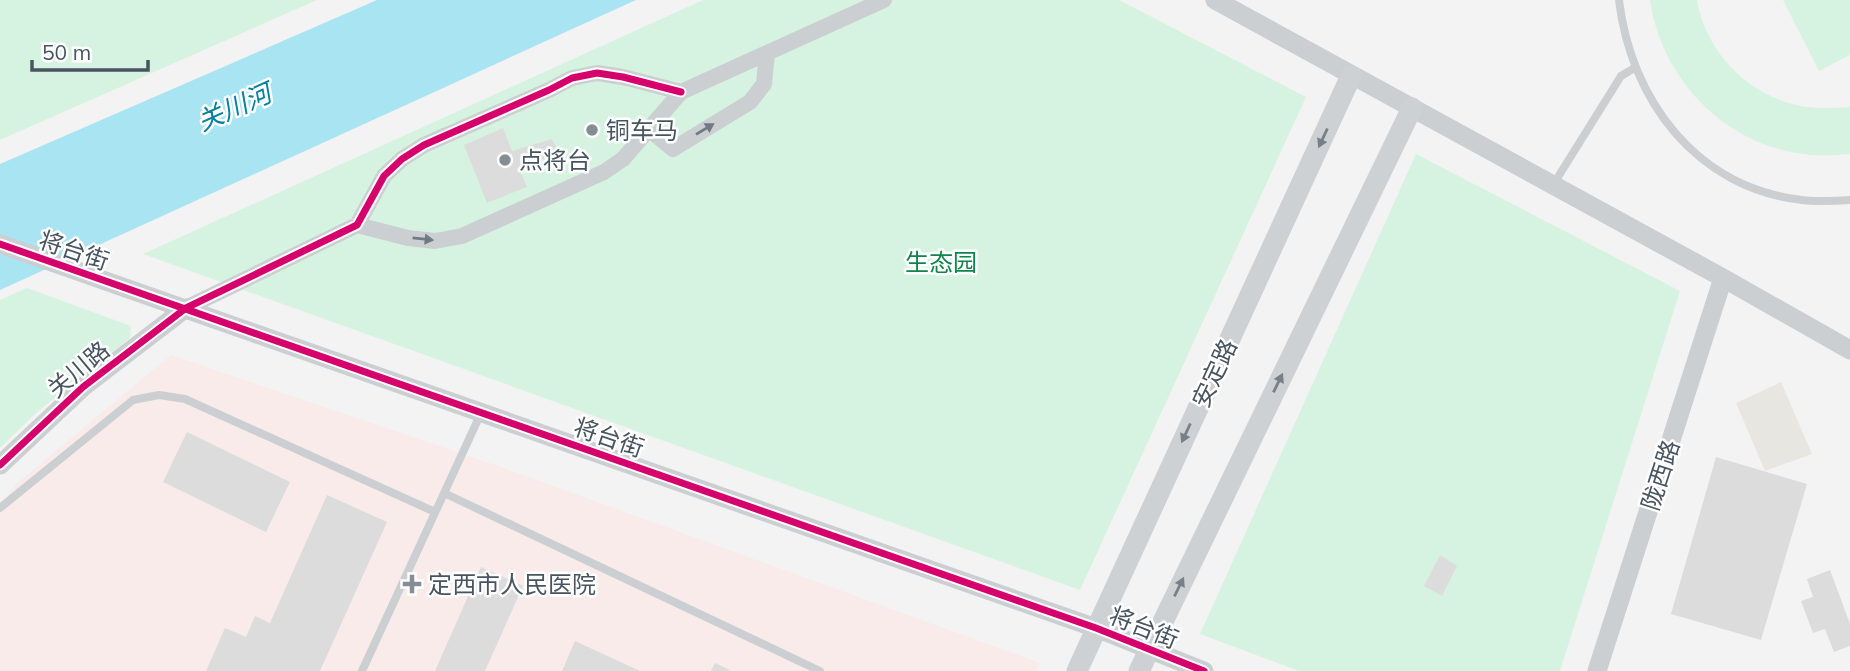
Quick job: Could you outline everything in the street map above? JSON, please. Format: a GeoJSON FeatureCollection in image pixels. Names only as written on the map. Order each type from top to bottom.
{"type":"FeatureCollection","features":[{"type":"Feature","properties":{"kind":"main road","name":"安定路"},"geometry":{"type":"LineString","coordinates":[[1077,671],[1352,76]]}},
{"type":"Feature","properties":{"kind":"main road"},"geometry":{"type":"LineString","coordinates":[[1139,671],[1412,108]]}},
{"type":"Feature","properties":{"kind":"street"},"geometry":{"type":"LineString","coordinates":[[357,225],[408,238],[435,241],[461,236],[604,173],[623,159],[681,92],[884,0]]}},
{"type":"Feature","properties":{"kind":"street"},"geometry":{"type":"LineString","coordinates":[[1215,0],[1850,350]]}},
{"type":"Feature","properties":{"kind":"street"},"geometry":{"type":"LineString","coordinates":[[649,129],[673,149],[751,102],[764,84],[767,53]]}},
{"type":"Feature","properties":{"kind":"street"},"geometry":{"type":"LineString","coordinates":[[186,308],[357,225],[384,176],[402,159],[424,145],[572,78],[597,73],[681,92]]}},
{"type":"Feature","properties":{"kind":"street","name":"将台街"},"geometry":{"type":"LineString","coordinates":[[0,244],[1096,628],[1204,671]]}},
{"type":"Feature","properties":{"kind":"street","name":"陇西路"},"geometry":{"type":"LineString","coordinates":[[1597,671],[1723,278]]}},
{"type":"Feature","properties":{"kind":"street","name":"关川路"},"geometry":{"type":"LineString","coordinates":[[0,465],[83,387],[186,308]]}},
{"type":"Feature","properties":{"kind":"lane"},"geometry":{"type":"LineString","coordinates":[[1619,0],[1636,67],[1653,103],[1676,135],[1705,161],[1752,187],[1783,197],[1850,200]]}},
{"type":"Feature","properties":{"kind":"lane"},"geometry":{"type":"LineString","coordinates":[[1553,185],[1621,76],[1636,67]]}},
{"type":"Feature","properties":{"kind":"lane"},"geometry":{"type":"LineString","coordinates":[[0,508],[133,400],[159,395],[186,399],[435,512]]}},
{"type":"Feature","properties":{"kind":"lane"},"geometry":{"type":"LineString","coordinates":[[362,671],[481,412]]}},
{"type":"Feature","properties":{"kind":"lane"},"geometry":{"type":"LineString","coordinates":[[444,493],[820,671]]}},
{"type":"Feature","properties":{"kind":"shaded area","name":"定西市人民医院"},"geometry":{"type":"Polygon","coordinates":[[[171,355],[501,467],[1040,663],[1036,671],[0,671],[0,506],[16,484],[171,355]]]}},
{"type":"Feature","properties":{"kind":"shaded area"},"geometry":{"type":"Polygon","coordinates":[[[1781,382],[1812,454],[1765,471],[1736,403],[1781,382]]]}},
{"type":"Feature","properties":{"kind":"green space"},"geometry":{"type":"Polygon","coordinates":[[[0,0],[317,0],[0,140],[0,0]]]}},
{"type":"Feature","properties":{"kind":"green space","name":"生态园"},"geometry":{"type":"Polygon","coordinates":[[[703,0],[1119,0],[1306,97],[1080,590],[143,254],[703,0]]]}},
{"type":"Feature","properties":{"kind":"green space"},"geometry":{"type":"Polygon","coordinates":[[[1650,0],[1697,0],[1710,38],[1720,54],[1733,69],[1764,93],[1801,106],[1850,107],[1850,154],[1812,155],[1781,150],[1727,125],[1704,106],[1684,83],[1657,30],[1650,0]]]}},
{"type":"Feature","properties":{"kind":"green space"},"geometry":{"type":"Polygon","coordinates":[[[1783,0],[1850,0],[1850,55],[1819,71],[1783,0]]]}},
{"type":"Feature","properties":{"kind":"green space"},"geometry":{"type":"Polygon","coordinates":[[[1416,154],[1680,291],[1560,671],[1299,671],[1200,634],[1416,154]]]}},
{"type":"Feature","properties":{"kind":"green space"},"geometry":{"type":"Polygon","coordinates":[[[27,288],[131,326],[130,338],[36,413],[0,448],[0,300],[27,288]]]}},
{"type":"Feature","properties":{"kind":"water","name":"关川河"},"geometry":{"type":"Polygon","coordinates":[[[377,0],[636,0],[0,290],[0,164],[377,0]]]}},
{"type":"Feature","properties":{"kind":"building","name":"点将台"},"geometry":{"type":"Polygon","coordinates":[[[503,128],[512,151],[552,139],[560,154],[518,167],[527,187],[487,203],[464,145],[503,128]]]}},
{"type":"Feature","properties":{"kind":"building"},"geometry":{"type":"Polygon","coordinates":[[[187,432],[290,482],[266,532],[163,482],[187,432]]]}},
{"type":"Feature","properties":{"kind":"building"},"geometry":{"type":"Polygon","coordinates":[[[1716,457],[1807,484],[1761,640],[1671,614],[1716,457]]]}},
{"type":"Feature","properties":{"kind":"building"},"geometry":{"type":"Polygon","coordinates":[[[327,495],[387,522],[320,671],[206,671],[225,628],[246,637],[255,616],[270,623],[327,495]]]}},
{"type":"Feature","properties":{"kind":"building"},"geometry":{"type":"Polygon","coordinates":[[[1440,555],[1457,566],[1442,596],[1424,586],[1440,555]]]}},
{"type":"Feature","properties":{"kind":"building"},"geometry":{"type":"Polygon","coordinates":[[[481,567],[523,586],[485,671],[435,671],[481,567]]]}},
{"type":"Feature","properties":{"kind":"building"},"geometry":{"type":"Polygon","coordinates":[[[1830,570],[1850,624],[1850,646],[1834,652],[1825,629],[1813,633],[1801,601],[1813,597],[1807,579],[1830,570]]]}},
{"type":"Feature","properties":{"kind":"building"},"geometry":{"type":"Polygon","coordinates":[[[575,641],[640,671],[562,671],[575,641]]]}},
{"type":"Feature","properties":{"kind":"building"},"geometry":{"type":"Polygon","coordinates":[[[715,663],[732,671],[711,671],[715,663]]]}},
{"type":"Feature","properties":{"kind":"cycle path"},"geometry":{"type":"LineString","coordinates":[[0,465],[83,387],[186,308],[357,225],[384,176],[402,159],[424,145],[572,78],[597,73],[681,92]]}},
{"type":"Feature","properties":{"kind":"cycle path"},"geometry":{"type":"LineString","coordinates":[[0,244],[1096,628],[1204,671]]}},
{"type":"Feature","properties":{"kind":"place","name":"铜车马"},"geometry":{"type":"Point","coordinates":[592,130]}},
{"type":"Feature","properties":{"kind":"place","name":"点将台"},"geometry":{"type":"Point","coordinates":[505,160]}},
{"type":"Feature","properties":{"kind":"place","name":"定西市人民医院"},"geometry":{"type":"Point","coordinates":[412,584]}}]}
